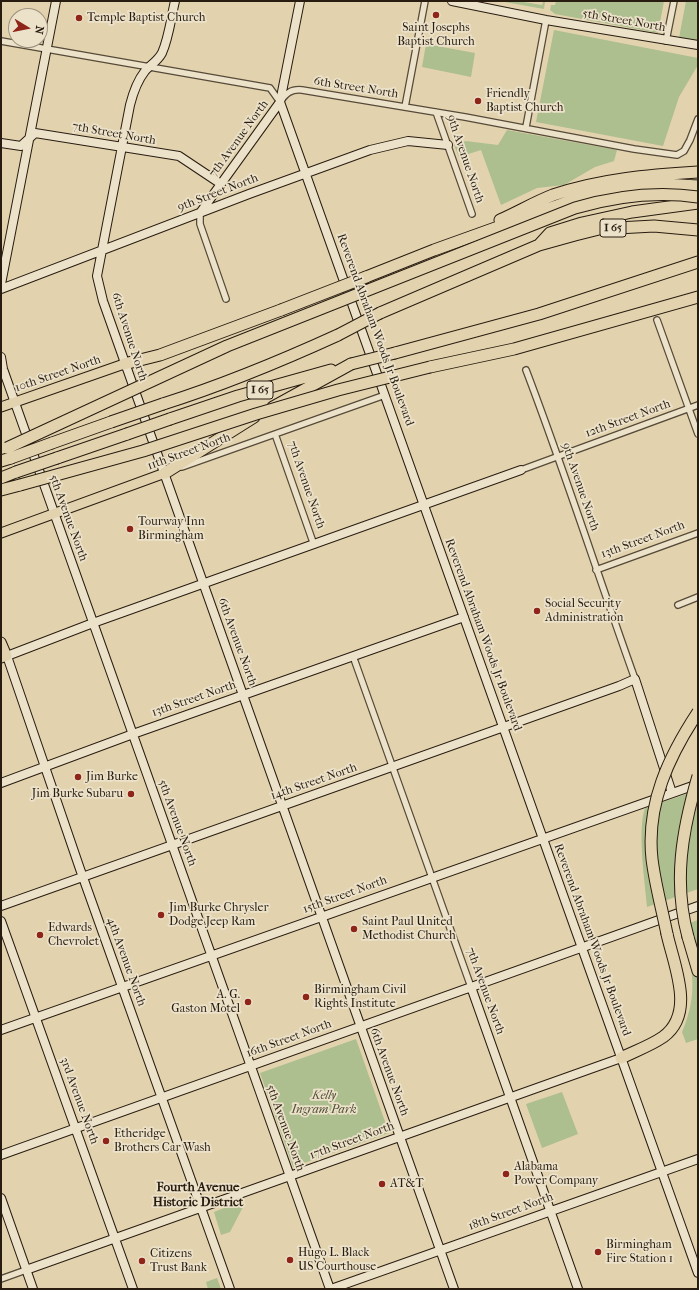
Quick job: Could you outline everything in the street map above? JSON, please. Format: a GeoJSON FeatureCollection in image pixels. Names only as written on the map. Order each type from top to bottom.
{"type":"FeatureCollection","features":[{"type":"Feature","properties":{"kind":"highway"},"geometry":{"type":"LineString","coordinates":[[434,250],[552,196],[608,181],[638,176],[698,172]]}},
{"type":"Feature","properties":{"kind":"highway"},"geometry":{"type":"LineString","coordinates":[[124,364],[160,355],[281,310],[434,250],[590,194],[637,186],[665,184],[698,186]]}},
{"type":"Feature","properties":{"kind":"highway"},"geometry":{"type":"LineString","coordinates":[[5,454],[227,346],[575,208],[611,198],[637,195],[676,194],[698,197]]}},
{"type":"Feature","properties":{"kind":"highway"},"geometry":{"type":"LineString","coordinates":[[539,245],[550,233],[582,223],[632,212],[698,203]]}},
{"type":"Feature","properties":{"kind":"highway","name":"I 65"},"geometry":{"type":"LineString","coordinates":[[5,454],[52,443],[199,392],[338,335],[380,313],[539,245],[599,229],[654,226],[698,230]]}},
{"type":"Feature","properties":{"kind":"highway","name":"I 65"},"geometry":{"type":"LineString","coordinates":[[1,478],[238,396],[350,364],[540,314],[657,277],[698,262]]}},
{"type":"Feature","properties":{"kind":"highway"},"geometry":{"type":"LineString","coordinates":[[657,277],[698,270]]}},
{"type":"Feature","properties":{"kind":"highway"},"geometry":{"type":"LineString","coordinates":[[1,490],[143,451],[256,414],[338,390],[430,367],[514,349],[698,297]]}},
{"type":"Feature","properties":{"kind":"highway"},"geometry":{"type":"LineString","coordinates":[[165,473],[250,419],[350,364]]}},
{"type":"Feature","properties":{"kind":"highway"},"geometry":{"type":"LineString","coordinates":[[621,1058],[664,1036],[676,1023],[680,1013],[681,1002],[679,984],[667,934],[652,858],[652,838],[655,803],[663,774],[698,712]]}},
{"type":"Feature","properties":{"kind":"highway"},"geometry":{"type":"LineString","coordinates":[[698,776],[686,819],[681,867],[682,909],[698,971]]}},
{"type":"Feature","properties":{"kind":"main road","name":"10th Street North"},"geometry":{"type":"LineString","coordinates":[[1,407],[124,364]]}},
{"type":"Feature","properties":{"kind":"main road","name":"11th Street North"},"geometry":{"type":"LineString","coordinates":[[1,533],[54,512],[165,473]]}},
{"type":"Feature","properties":{"kind":"main road","name":"4th Avenue North"},"geometry":{"type":"LineString","coordinates":[[1,642],[4,657]]}},
{"type":"Feature","properties":{"kind":"street"},"geometry":{"type":"LineString","coordinates":[[1,284],[56,1]]}},
{"type":"Feature","properties":{"kind":"street","name":"6th Avenue North"},"geometry":{"type":"LineString","coordinates":[[174,1],[168,32],[162,52],[155,63],[146,70],[132,95],[97,276],[103,300],[124,364],[165,473],[203,584],[454,1289]]}},
{"type":"Feature","properties":{"kind":"street"},"geometry":{"type":"LineString","coordinates":[[280,102],[300,1]]}},
{"type":"Feature","properties":{"kind":"street"},"geometry":{"type":"LineString","coordinates":[[405,107],[425,1]]}},
{"type":"Feature","properties":{"kind":"street","name":"5th Street North"},"geometry":{"type":"LineString","coordinates":[[452,1],[546,20],[666,41],[698,45]]}},
{"type":"Feature","properties":{"kind":"street"},"geometry":{"type":"LineString","coordinates":[[666,41],[674,1]]}},
{"type":"Feature","properties":{"kind":"street"},"geometry":{"type":"LineString","coordinates":[[526,127],[546,20]]}},
{"type":"Feature","properties":{"kind":"street"},"geometry":{"type":"LineString","coordinates":[[1,41],[270,88],[280,102]]}},
{"type":"Feature","properties":{"kind":"street","name":"6th Street North"},"geometry":{"type":"LineString","coordinates":[[280,102],[285,96],[294,90],[526,127],[634,149],[677,155],[684,151],[698,119]]}},
{"type":"Feature","properties":{"kind":"street","name":"Reverend Abraham Woods Jr Boulevard"},"geometry":{"type":"LineString","coordinates":[[280,102],[698,1273]]}},
{"type":"Feature","properties":{"kind":"street","name":"7th Avenue North"},"geometry":{"type":"LineString","coordinates":[[200,212],[222,184],[280,102]]}},
{"type":"Feature","properties":{"kind":"street","name":"9th Avenue North"},"geometry":{"type":"LineString","coordinates":[[436,112],[472,214]]}},
{"type":"Feature","properties":{"kind":"street","name":"7th Street North"},"geometry":{"type":"LineString","coordinates":[[1,143],[21,146],[35,133],[183,158],[222,184]]}},
{"type":"Feature","properties":{"kind":"street","name":"9th Street North"},"geometry":{"type":"LineString","coordinates":[[1,289],[200,212],[370,150],[408,141],[448,145]]}},
{"type":"Feature","properties":{"kind":"street"},"geometry":{"type":"LineString","coordinates":[[200,212],[200,224],[226,299]]}},
{"type":"Feature","properties":{"kind":"street"},"geometry":{"type":"LineString","coordinates":[[657,320],[698,434]]}},
{"type":"Feature","properties":{"kind":"street","name":"5th Avenue North"},"geometry":{"type":"LineString","coordinates":[[1,357],[2,367],[330,1289]]}},
{"type":"Feature","properties":{"kind":"street","name":"9th Avenue North"},"geometry":{"type":"LineString","coordinates":[[526,370],[559,457],[596,570],[635,679]]}},
{"type":"Feature","properties":{"kind":"street","name":"11th Street North"},"geometry":{"type":"LineString","coordinates":[[165,473],[385,395]]}},
{"type":"Feature","properties":{"kind":"street","name":"12th Street North"},"geometry":{"type":"LineString","coordinates":[[521,470],[698,405]]}},
{"type":"Feature","properties":{"kind":"street","name":"7th Avenue North"},"geometry":{"type":"LineString","coordinates":[[275,434],[314,545]]}},
{"type":"Feature","properties":{"kind":"street"},"geometry":{"type":"LineString","coordinates":[[4,657],[93,623],[521,470]]}},
{"type":"Feature","properties":{"kind":"street","name":"13th Street North"},"geometry":{"type":"LineString","coordinates":[[596,570],[698,533]]}},
{"type":"Feature","properties":{"kind":"street"},"geometry":{"type":"LineString","coordinates":[[678,604],[698,597]]}},
{"type":"Feature","properties":{"kind":"street","name":"13th Street North"},"geometry":{"type":"LineString","coordinates":[[1,783],[133,734],[464,617]]}},
{"type":"Feature","properties":{"kind":"street","name":"7th Avenue North"},"geometry":{"type":"LineString","coordinates":[[353,656],[578,1289]]}},
{"type":"Feature","properties":{"kind":"street","name":"4th Avenue North"},"geometry":{"type":"LineString","coordinates":[[4,657],[45,766],[230,1289]]}},
{"type":"Feature","properties":{"kind":"street"},"geometry":{"type":"LineString","coordinates":[[635,679],[672,793]]}},
{"type":"Feature","properties":{"kind":"street","name":"14th Street North"},"geometry":{"type":"LineString","coordinates":[[1,906],[504,728],[620,686],[635,679]]}},
{"type":"Feature","properties":{"kind":"street","name":"15th Street North"},"geometry":{"type":"LineString","coordinates":[[1,1030],[698,784]]}},
{"type":"Feature","properties":{"kind":"street","name":"16th Street North"},"geometry":{"type":"LineString","coordinates":[[1,1155],[698,906]]}},
{"type":"Feature","properties":{"kind":"street","name":"3rd Avenue North"},"geometry":{"type":"LineString","coordinates":[[1,921],[133,1289]]}},
{"type":"Feature","properties":{"kind":"street","name":"17th Street North"},"geometry":{"type":"LineString","coordinates":[[1,1279],[621,1058]]}},
{"type":"Feature","properties":{"kind":"street","name":"18th Street North"},"geometry":{"type":"LineString","coordinates":[[330,1289],[698,1158]]}},
{"type":"Feature","properties":{"kind":"street"},"geometry":{"type":"LineString","coordinates":[[1,1198],[33,1289]]}},
{"type":"Feature","properties":{"kind":"green space"},"geometry":{"type":"Polygon","coordinates":[[[499,1],[518,1],[542,5],[543,2],[545,2],[544,9],[499,1]]]}},
{"type":"Feature","properties":{"kind":"green space"},"geometry":{"type":"Polygon","coordinates":[[[556,1],[664,1],[658,33],[555,14],[550,10],[551,5],[555,5],[556,1]]]}},
{"type":"Feature","properties":{"kind":"green space"},"geometry":{"type":"Polygon","coordinates":[[[686,1],[698,1],[698,41],[679,38],[686,1]]]}},
{"type":"Feature","properties":{"kind":"green space"},"geometry":{"type":"Polygon","coordinates":[[[554,30],[698,58],[698,65],[679,97],[663,146],[536,122],[554,30]]]}},
{"type":"Feature","properties":{"kind":"green space"},"geometry":{"type":"Polygon","coordinates":[[[426,44],[475,53],[471,77],[422,67],[426,44]]]}},
{"type":"Feature","properties":{"kind":"green space"},"geometry":{"type":"Polygon","coordinates":[[[507,130],[617,150],[614,161],[595,167],[564,185],[537,188],[501,205],[481,150],[459,157],[454,145],[466,141],[498,145],[507,130]]]}},
{"type":"Feature","properties":{"kind":"green space"},"geometry":{"type":"Polygon","coordinates":[[[698,790],[698,889],[647,907],[642,842],[645,808],[698,790]]]}},
{"type":"Feature","properties":{"kind":"green space"},"geometry":{"type":"Polygon","coordinates":[[[698,920],[698,1039],[686,1043],[682,1032],[691,1004],[692,979],[691,967],[680,926],[698,920]]]}},
{"type":"Feature","properties":{"kind":"green space","name":"Kelly Ingram Park"},"geometry":{"type":"Polygon","coordinates":[[[356,1039],[389,1133],[293,1167],[260,1073],[356,1039]]]}},
{"type":"Feature","properties":{"kind":"green space"},"geometry":{"type":"Polygon","coordinates":[[[562,1092],[578,1134],[542,1148],[526,1104],[562,1092]]]}},
{"type":"Feature","properties":{"kind":"green space"},"geometry":{"type":"Polygon","coordinates":[[[242,1201],[243,1207],[230,1232],[221,1235],[214,1212],[242,1201]]]}},
{"type":"Feature","properties":{"kind":"green space"},"geometry":{"type":"Polygon","coordinates":[[[217,1278],[221,1289],[208,1289],[206,1282],[217,1278]]]}},
{"type":"Feature","properties":{"kind":"place","name":"Saint Josephs Baptist Church"},"geometry":{"type":"Point","coordinates":[436,15]}},
{"type":"Feature","properties":{"kind":"place","name":"Temple Baptist Church"},"geometry":{"type":"Point","coordinates":[79,18]}},
{"type":"Feature","properties":{"kind":"place","name":"Friendly Baptist Church"},"geometry":{"type":"Point","coordinates":[478,101]}},
{"type":"Feature","properties":{"kind":"place","name":"Tourway Inn Birmingham"},"geometry":{"type":"Point","coordinates":[130,529]}},
{"type":"Feature","properties":{"kind":"place","name":"Social Security Administration"},"geometry":{"type":"Point","coordinates":[537,611]}},
{"type":"Feature","properties":{"kind":"place","name":"Jim Burke"},"geometry":{"type":"Point","coordinates":[78,777]}},
{"type":"Feature","properties":{"kind":"place","name":"Jim Burke Subaru"},"geometry":{"type":"Point","coordinates":[131,794]}},
{"type":"Feature","properties":{"kind":"place","name":"Jim Burke Chrysler Dodge Jeep Ram"},"geometry":{"type":"Point","coordinates":[161,915]}},
{"type":"Feature","properties":{"kind":"place","name":"Saint Paul United Methodist Church"},"geometry":{"type":"Point","coordinates":[354,929]}},
{"type":"Feature","properties":{"kind":"place","name":"Edwards Chevrolet"},"geometry":{"type":"Point","coordinates":[40,935]}},
{"type":"Feature","properties":{"kind":"place","name":"Birmingham Civil Rights Institute"},"geometry":{"type":"Point","coordinates":[306,997]}},
{"type":"Feature","properties":{"kind":"place","name":"A. G. Gaston Motel"},"geometry":{"type":"Point","coordinates":[248,1002]}},
{"type":"Feature","properties":{"kind":"place","name":"Etheridge Brothers Car Wash"},"geometry":{"type":"Point","coordinates":[106,1141]}},
{"type":"Feature","properties":{"kind":"place","name":"Alabama Power Company"},"geometry":{"type":"Point","coordinates":[506,1174]}},
{"type":"Feature","properties":{"kind":"place","name":"AT&T"},"geometry":{"type":"Point","coordinates":[382,1184]}},
{"type":"Feature","properties":{"kind":"place","name":"Birmingham Fire Station 1"},"geometry":{"type":"Point","coordinates":[598,1252]}},
{"type":"Feature","properties":{"kind":"place","name":"Hugo L. Black US Courthouse"},"geometry":{"type":"Point","coordinates":[290,1260]}},
{"type":"Feature","properties":{"kind":"place","name":"Citizens Trust Bank"},"geometry":{"type":"Point","coordinates":[142,1261]}},
{"type":"Feature","properties":{"kind":"district","name":"Fourth Avenue Historic District"},"geometry":{"type":"Point","coordinates":[198,1196]}}]}
